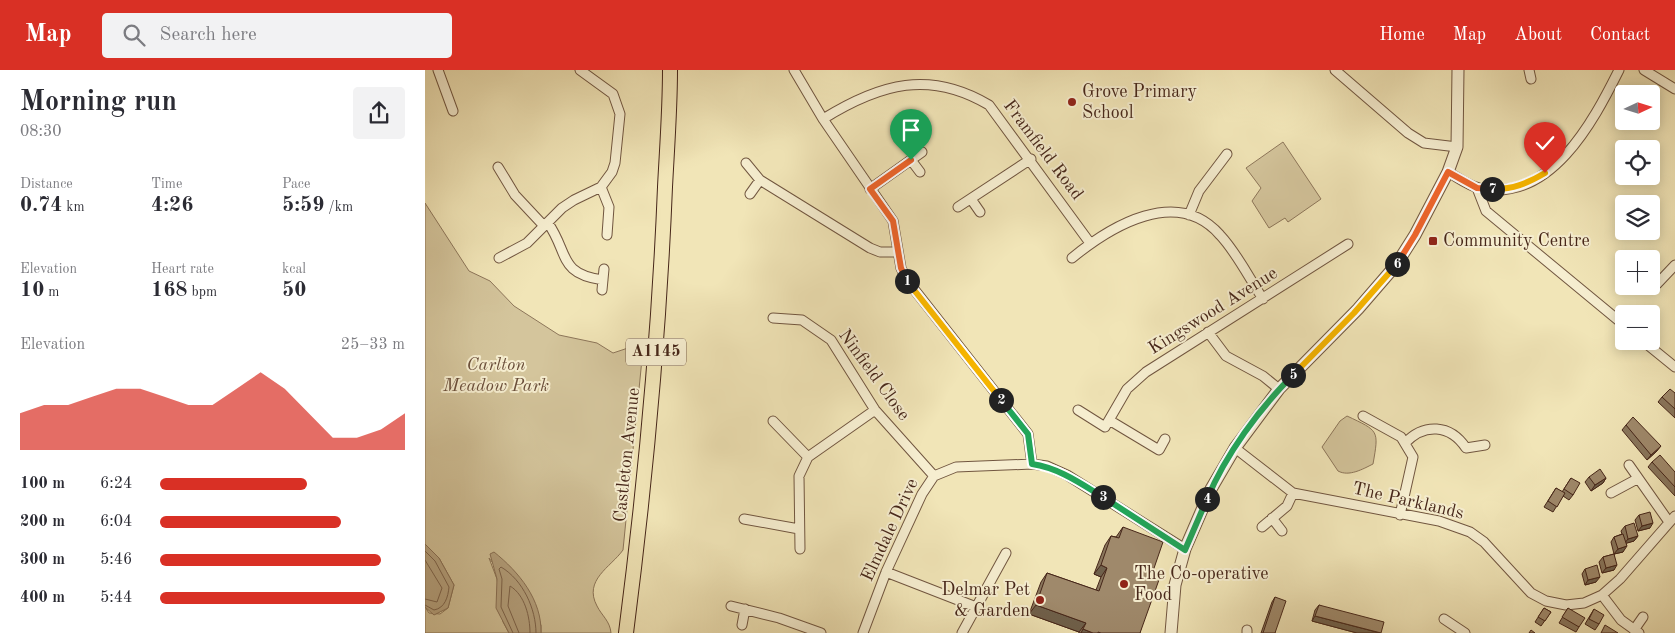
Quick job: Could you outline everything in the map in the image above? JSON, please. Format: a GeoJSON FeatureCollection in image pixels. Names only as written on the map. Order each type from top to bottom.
{"type":"FeatureCollection","features":[{"type":"Feature","properties":{"kind":"main road","name":"Castleton Avenue"},"geometry":{"type":"LineString","coordinates":[[626,633],[646,465],[656,355],[670,111],[670,70]]}},
{"type":"Feature","properties":{"kind":"street"},"geometry":{"type":"LineString","coordinates":[[438,70],[453,111]]}},
{"type":"Feature","properties":{"kind":"street"},"geometry":{"type":"LineString","coordinates":[[499,258],[527,243],[574,200],[601,187],[615,163],[621,121],[613,94],[579,70]]}},
{"type":"Feature","properties":{"kind":"street"},"geometry":{"type":"LineString","coordinates":[[794,70],[823,119],[893,221],[897,252],[906,279],[1028,434],[1032,464]]}},
{"type":"Feature","properties":{"kind":"street"},"geometry":{"type":"LineString","coordinates":[[1335,70],[1408,133],[1424,143],[1457,147]]}},
{"type":"Feature","properties":{"kind":"street"},"geometry":{"type":"LineString","coordinates":[[1171,633],[1175,585],[1185,550],[1211,489],[1235,448],[1279,388],[1354,313],[1396,265],[1415,235],[1448,172],[1457,147],[1458,70]]}},
{"type":"Feature","properties":{"kind":"street"},"geometry":{"type":"LineString","coordinates":[[1448,172],[1477,188],[1505,190],[1526,184],[1545,173],[1575,145],[1601,108],[1619,70]]}},
{"type":"Feature","properties":{"kind":"street"},"geometry":{"type":"LineString","coordinates":[[1644,70],[1675,89]]}},
{"type":"Feature","properties":{"kind":"street","name":"Framfield Road"},"geometry":{"type":"LineString","coordinates":[[823,119],[874,88],[913,77],[937,76],[974,91],[1001,119],[1090,243]]}},
{"type":"Feature","properties":{"kind":"street"},"geometry":{"type":"LineString","coordinates":[[870,189],[922,152]]}},
{"type":"Feature","properties":{"kind":"street"},"geometry":{"type":"LineString","coordinates":[[1189,215],[1199,191],[1227,154]]}},
{"type":"Feature","properties":{"kind":"street"},"geometry":{"type":"LineString","coordinates":[[911,160],[920,172]]}},
{"type":"Feature","properties":{"kind":"street"},"geometry":{"type":"LineString","coordinates":[[958,207],[1031,160]]}},
{"type":"Feature","properties":{"kind":"street"},"geometry":{"type":"LineString","coordinates":[[746,163],[761,180],[870,248],[880,252],[897,252]]}},
{"type":"Feature","properties":{"kind":"street"},"geometry":{"type":"LineString","coordinates":[[498,167],[515,195],[558,238],[566,262],[572,270],[603,280]]}},
{"type":"Feature","properties":{"kind":"street"},"geometry":{"type":"LineString","coordinates":[[750,194],[761,180]]}},
{"type":"Feature","properties":{"kind":"street"},"geometry":{"type":"LineString","coordinates":[[601,187],[609,207],[607,234]]}},
{"type":"Feature","properties":{"kind":"street"},"geometry":{"type":"LineString","coordinates":[[1477,188],[1487,210],[1615,317]]}},
{"type":"Feature","properties":{"kind":"street"},"geometry":{"type":"LineString","coordinates":[[971,199],[980,212]]}},
{"type":"Feature","properties":{"kind":"street"},"geometry":{"type":"LineString","coordinates":[[1072,258],[1090,243],[1135,218],[1156,213],[1173,212],[1189,215],[1206,223],[1220,234],[1263,299]]}},
{"type":"Feature","properties":{"kind":"street","name":"Kingswood Avenue"},"geometry":{"type":"LineString","coordinates":[[1109,420],[1127,389],[1145,372],[1348,244]]}},
{"type":"Feature","properties":{"kind":"street"},"geometry":{"type":"LineString","coordinates":[[1660,281],[1675,265]]}},
{"type":"Feature","properties":{"kind":"street"},"geometry":{"type":"LineString","coordinates":[[602,290],[604,269]]}},
{"type":"Feature","properties":{"kind":"street","name":"Ninfield Close"},"geometry":{"type":"LineString","coordinates":[[773,318],[802,320],[831,340],[875,410],[934,476]]}},
{"type":"Feature","properties":{"kind":"street"},"geometry":{"type":"LineString","coordinates":[[1208,332],[1226,356],[1263,376],[1279,388]]}},
{"type":"Feature","properties":{"kind":"street"},"geometry":{"type":"LineString","coordinates":[[1654,350],[1675,367]]}},
{"type":"Feature","properties":{"kind":"street"},"geometry":{"type":"LineString","coordinates":[[800,549],[799,476],[807,457],[875,410]]}},
{"type":"Feature","properties":{"kind":"street"},"geometry":{"type":"LineString","coordinates":[[1077,410],[1105,427],[1109,420],[1159,450],[1165,440]]}},
{"type":"Feature","properties":{"kind":"street"},"geometry":{"type":"LineString","coordinates":[[1363,416],[1401,437],[1413,457],[1400,515]]}},
{"type":"Feature","properties":{"kind":"street"},"geometry":{"type":"LineString","coordinates":[[773,421],[807,457]]}},
{"type":"Feature","properties":{"kind":"street"},"geometry":{"type":"LineString","coordinates":[[1405,442],[1414,434],[1426,428],[1440,430],[1459,438],[1466,448],[1485,445]]}},
{"type":"Feature","properties":{"kind":"street","name":"The Parklands"},"geometry":{"type":"LineString","coordinates":[[1235,448],[1293,493],[1439,521],[1471,532],[1484,542],[1531,593],[1546,601],[1566,605],[1584,603],[1602,595],[1620,579],[1672,519]]}},
{"type":"Feature","properties":{"kind":"street","name":"Elmdale Drive"},"geometry":{"type":"LineString","coordinates":[[863,633],[886,572],[921,494],[934,476],[956,467],[1032,464],[1047,466],[1067,475],[1185,550]]}},
{"type":"Feature","properties":{"kind":"street"},"geometry":{"type":"LineString","coordinates":[[1629,465],[1637,479],[1672,519]]}},
{"type":"Feature","properties":{"kind":"street"},"geometry":{"type":"LineString","coordinates":[[1611,493],[1637,479]]}},
{"type":"Feature","properties":{"kind":"street"},"geometry":{"type":"LineString","coordinates":[[1262,527],[1287,506],[1293,493]]}},
{"type":"Feature","properties":{"kind":"street"},"geometry":{"type":"LineString","coordinates":[[1272,518],[1282,531]]}},
{"type":"Feature","properties":{"kind":"street"},"geometry":{"type":"LineString","coordinates":[[744,519],[799,528]]}},
{"type":"Feature","properties":{"kind":"street"},"geometry":{"type":"LineString","coordinates":[[962,633],[1006,552]]}},
{"type":"Feature","properties":{"kind":"street"},"geometry":{"type":"LineString","coordinates":[[886,572],[976,607]]}},
{"type":"Feature","properties":{"kind":"street"},"geometry":{"type":"LineString","coordinates":[[1602,595],[1621,620],[1636,631],[1643,617]]}},
{"type":"Feature","properties":{"kind":"street"},"geometry":{"type":"LineString","coordinates":[[731,606],[779,618],[821,633]]}},
{"type":"Feature","properties":{"kind":"street"},"geometry":{"type":"LineString","coordinates":[[742,625],[745,609]]}},
{"type":"Feature","properties":{"kind":"street"},"geometry":{"type":"LineString","coordinates":[[1444,619],[1465,633]]}},
{"type":"Feature","properties":{"kind":"green space"},"geometry":{"type":"Polygon","coordinates":[[[1283,142],[1321,199],[1288,222],[1285,218],[1269,228],[1252,201],[1261,188],[1246,168],[1283,142]]]}},
{"type":"Feature","properties":{"kind":"green space","name":"Carlton Meadow Park"},"geometry":{"type":"Polygon","coordinates":[[[425,203],[469,271],[490,281],[514,306],[559,335],[597,343],[613,353],[634,346],[643,349],[623,550],[600,575],[593,589],[597,606],[607,622],[611,633],[541,633],[541,625],[489,558],[497,579],[503,622],[509,633],[425,633],[425,607],[429,613],[440,614],[448,608],[454,585],[439,558],[425,544],[425,203]]]}},
{"type":"Feature","properties":{"kind":"green space"},"geometry":{"type":"Polygon","coordinates":[[[1347,416],[1371,429],[1376,438],[1376,444],[1373,464],[1356,472],[1342,473],[1338,471],[1322,447],[1340,421],[1347,416]]]}},
{"type":"Feature","properties":{"kind":"water"},"geometry":{"type":"Polygon","coordinates":[[[425,544],[439,558],[454,585],[448,608],[434,615],[425,607],[425,544]]]}},
{"type":"Feature","properties":{"kind":"water"},"geometry":{"type":"Polygon","coordinates":[[[494,552],[512,568],[533,598],[538,609],[541,633],[509,633],[496,608],[497,579],[490,554],[494,552]]]}},
{"type":"Feature","properties":{"kind":"building"},"geometry":{"type":"Polygon","coordinates":[[[1670,389],[1675,393],[1675,409],[1662,397],[1670,389]]]}},
{"type":"Feature","properties":{"kind":"building"},"geometry":{"type":"Polygon","coordinates":[[[1633,417],[1661,446],[1651,455],[1626,425],[1633,417]]]}},
{"type":"Feature","properties":{"kind":"building"},"geometry":{"type":"Polygon","coordinates":[[[1660,455],[1675,472],[1675,487],[1652,462],[1660,455]]]}},
{"type":"Feature","properties":{"kind":"building"},"geometry":{"type":"Polygon","coordinates":[[[1600,469],[1606,478],[1595,485],[1589,477],[1600,469]]]}},
{"type":"Feature","properties":{"kind":"building"},"geometry":{"type":"Polygon","coordinates":[[[1571,478],[1580,483],[1573,495],[1564,489],[1571,478]]]}},
{"type":"Feature","properties":{"kind":"building"},"geometry":{"type":"Polygon","coordinates":[[[1556,488],[1565,493],[1557,507],[1548,501],[1556,488]]]}},
{"type":"Feature","properties":{"kind":"building"},"geometry":{"type":"Polygon","coordinates":[[[1650,512],[1653,523],[1642,526],[1639,515],[1650,512]]]}},
{"type":"Feature","properties":{"kind":"building"},"geometry":{"type":"Polygon","coordinates":[[[1634,523],[1638,536],[1628,539],[1625,526],[1634,523]]]}},
{"type":"Feature","properties":{"kind":"building","name":"The Co-operative Food"},"geometry":{"type":"Polygon","coordinates":[[[1123,527],[1163,542],[1152,574],[1160,577],[1140,633],[1093,633],[1083,629],[1086,623],[1036,605],[1047,573],[1099,591],[1107,568],[1101,565],[1111,536],[1119,538],[1123,527]]]}},
{"type":"Feature","properties":{"kind":"building"},"geometry":{"type":"Polygon","coordinates":[[[1623,534],[1627,546],[1618,549],[1614,537],[1623,534]]]}},
{"type":"Feature","properties":{"kind":"building"},"geometry":{"type":"Polygon","coordinates":[[[1614,554],[1617,565],[1606,568],[1603,557],[1614,554]]]}},
{"type":"Feature","properties":{"kind":"building"},"geometry":{"type":"Polygon","coordinates":[[[1597,565],[1600,577],[1588,580],[1585,569],[1597,565]]]}},
{"type":"Feature","properties":{"kind":"building"},"geometry":{"type":"Polygon","coordinates":[[[1275,597],[1286,601],[1275,633],[1263,633],[1275,597]]]}},
{"type":"Feature","properties":{"kind":"building"},"geometry":{"type":"Polygon","coordinates":[[[1319,605],[1384,622],[1381,633],[1315,616],[1319,605]]]}},
{"type":"Feature","properties":{"kind":"building"},"geometry":{"type":"Polygon","coordinates":[[[1544,608],[1551,612],[1545,621],[1538,617],[1544,608]]]}},
{"type":"Feature","properties":{"kind":"building"},"geometry":{"type":"Polygon","coordinates":[[[1568,608],[1585,618],[1579,627],[1562,617],[1568,608]]]}},
{"type":"Feature","properties":{"kind":"building"},"geometry":{"type":"Polygon","coordinates":[[[1594,609],[1604,615],[1599,624],[1589,619],[1594,609]]]}},
{"type":"Feature","properties":{"kind":"building"},"geometry":{"type":"Polygon","coordinates":[[[1605,625],[1618,633],[1601,633],[1605,625]]]}},
{"type":"Feature","properties":{"kind":"place","name":"Grove Primary School"},"geometry":{"type":"Point","coordinates":[1072,102]}},
{"type":"Feature","properties":{"kind":"place","name":"Community Centre"},"geometry":{"type":"Point","coordinates":[1433,241]}},
{"type":"Feature","properties":{"kind":"place","name":"The Co-operative Food"},"geometry":{"type":"Point","coordinates":[1124,584]}},
{"type":"Feature","properties":{"kind":"place","name":"Delmar Pet & Garden"},"geometry":{"type":"Point","coordinates":[1040,600]}},
{"type":"Feature","properties":{"kind":"route"},"geometry":{"type":"LineString","coordinates":[[911,160],[870,189],[893,221],[901,268],[906,279],[1028,434],[1032,464],[1047,466],[1067,475],[1185,550],[1211,489],[1235,448],[1279,388],[1354,313],[1396,265],[1415,235],[1448,172],[1477,188],[1505,190],[1526,184],[1545,173]]}}]}
